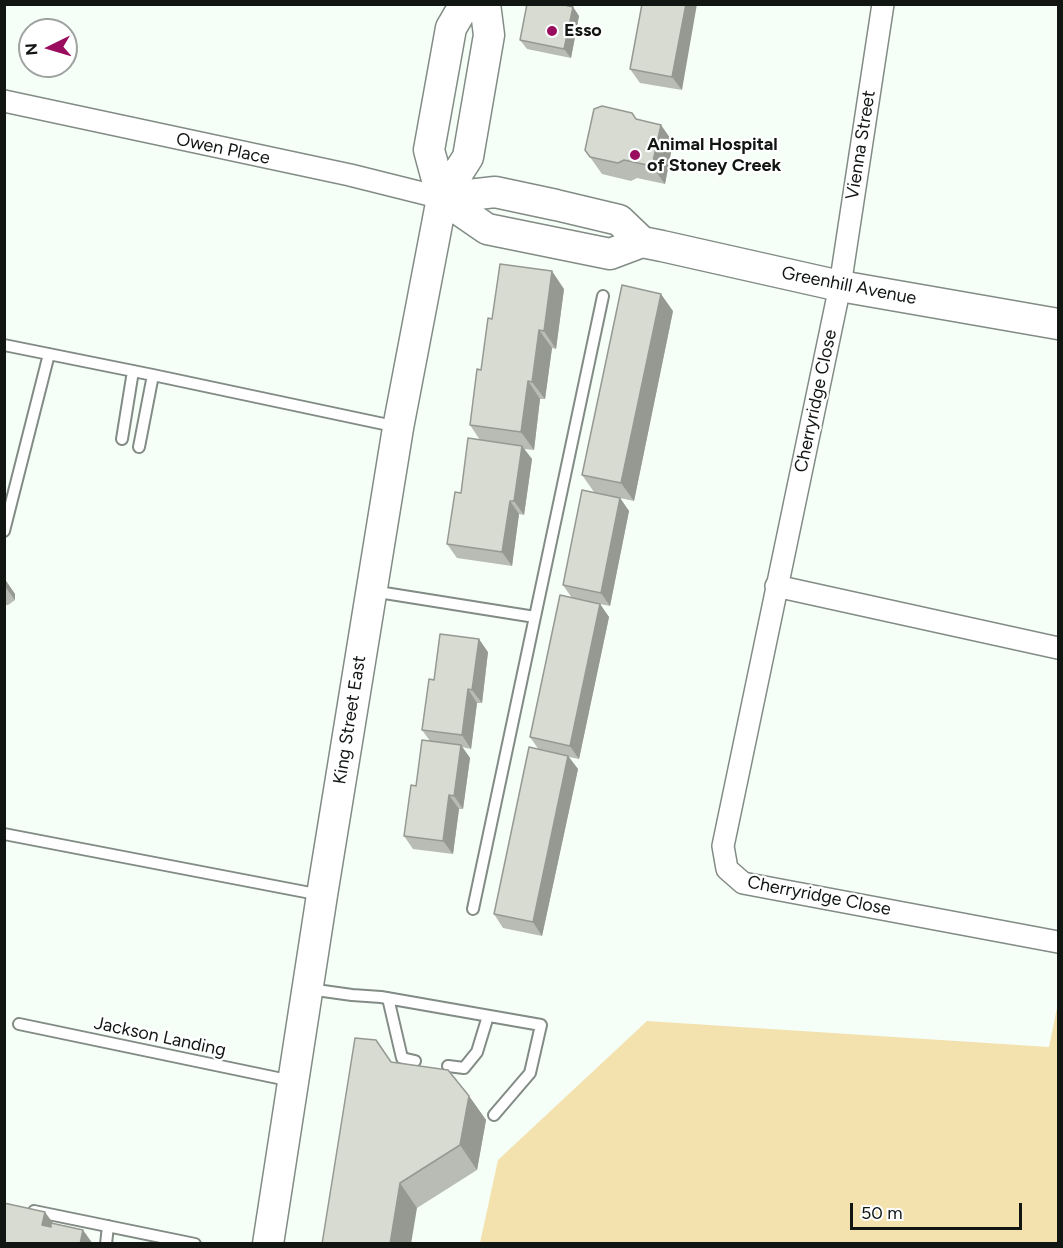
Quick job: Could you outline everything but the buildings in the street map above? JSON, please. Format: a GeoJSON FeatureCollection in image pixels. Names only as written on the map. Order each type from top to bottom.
{"type":"FeatureCollection","features":[{"type":"Feature","properties":{"kind":"main road","name":"King Street East"},"geometry":{"type":"LineString","coordinates":[[442,198],[429,150],[451,28],[465,4]]}},
{"type":"Feature","properties":{"kind":"main road","name":"King Street East"},"geometry":{"type":"LineString","coordinates":[[268,1244],[398,428],[442,198],[468,157],[489,35],[485,4]]}},
{"type":"Feature","properties":{"kind":"main road","name":"Greenhill Avenue"},"geometry":{"type":"LineString","coordinates":[[442,198],[487,230],[610,254],[642,242],[840,286],[1059,324]]}},
{"type":"Feature","properties":{"kind":"street","name":"Vienna Street"},"geometry":{"type":"LineString","coordinates":[[840,286],[883,4]]}},
{"type":"Feature","properties":{"kind":"street","name":"Owen Place"},"geometry":{"type":"LineString","coordinates":[[4,101],[350,175],[442,198]]}},
{"type":"Feature","properties":{"kind":"street","name":"Cherryridge Close"},"geometry":{"type":"LineString","coordinates":[[840,286],[723,846],[727,869],[743,883],[1059,942]]}},
{"type":"Feature","properties":{"kind":"street"},"geometry":{"type":"LineString","coordinates":[[776,586],[1059,648]]}},
{"type":"Feature","properties":{"kind":"lane"},"geometry":{"type":"LineString","coordinates":[[473,909],[603,296]]}},
{"type":"Feature","properties":{"kind":"lane"},"geometry":{"type":"LineString","coordinates":[[4,345],[398,428]]}},
{"type":"Feature","properties":{"kind":"lane"},"geometry":{"type":"LineString","coordinates":[[4,531],[49,354]]}},
{"type":"Feature","properties":{"kind":"lane"},"geometry":{"type":"LineString","coordinates":[[122,438],[133,371]]}},
{"type":"Feature","properties":{"kind":"lane"},"geometry":{"type":"LineString","coordinates":[[139,447],[153,375]]}},
{"type":"Feature","properties":{"kind":"lane"},"geometry":{"type":"LineString","coordinates":[[372,591],[535,617]]}},
{"type":"Feature","properties":{"kind":"lane"},"geometry":{"type":"LineString","coordinates":[[4,834],[322,895]]}},
{"type":"Feature","properties":{"kind":"lane"},"geometry":{"type":"LineString","coordinates":[[308,989],[388,998],[541,1025],[530,1073],[494,1115]]}},
{"type":"Feature","properties":{"kind":"lane"},"geometry":{"type":"LineString","coordinates":[[388,998],[402,1058],[415,1061]]}},
{"type":"Feature","properties":{"kind":"lane"},"geometry":{"type":"LineString","coordinates":[[448,1066],[464,1068],[477,1052],[488,1016]]}},
{"type":"Feature","properties":{"kind":"lane","name":"Jackson Landing"},"geometry":{"type":"LineString","coordinates":[[19,1024],[294,1082]]}},
{"type":"Feature","properties":{"kind":"lane"},"geometry":{"type":"LineString","coordinates":[[27,1209],[195,1244]]}},
{"type":"Feature","properties":{"kind":"lane"},"geometry":{"type":"LineString","coordinates":[[106,1244],[108,1226]]}},
{"type":"Feature","properties":{"kind":"shaded area"},"geometry":{"type":"Polygon","coordinates":[[[1058,1003],[1058,1243],[480,1243],[498,1160],[647,1021],[1049,1047],[1058,1003]]]}},
{"type":"Feature","properties":{"kind":"place","name":"Esso"},"geometry":{"type":"Point","coordinates":[552,31]}},
{"type":"Feature","properties":{"kind":"place","name":"Animal Hospital of Stoney Creek"},"geometry":{"type":"Point","coordinates":[635,155]}}]}
